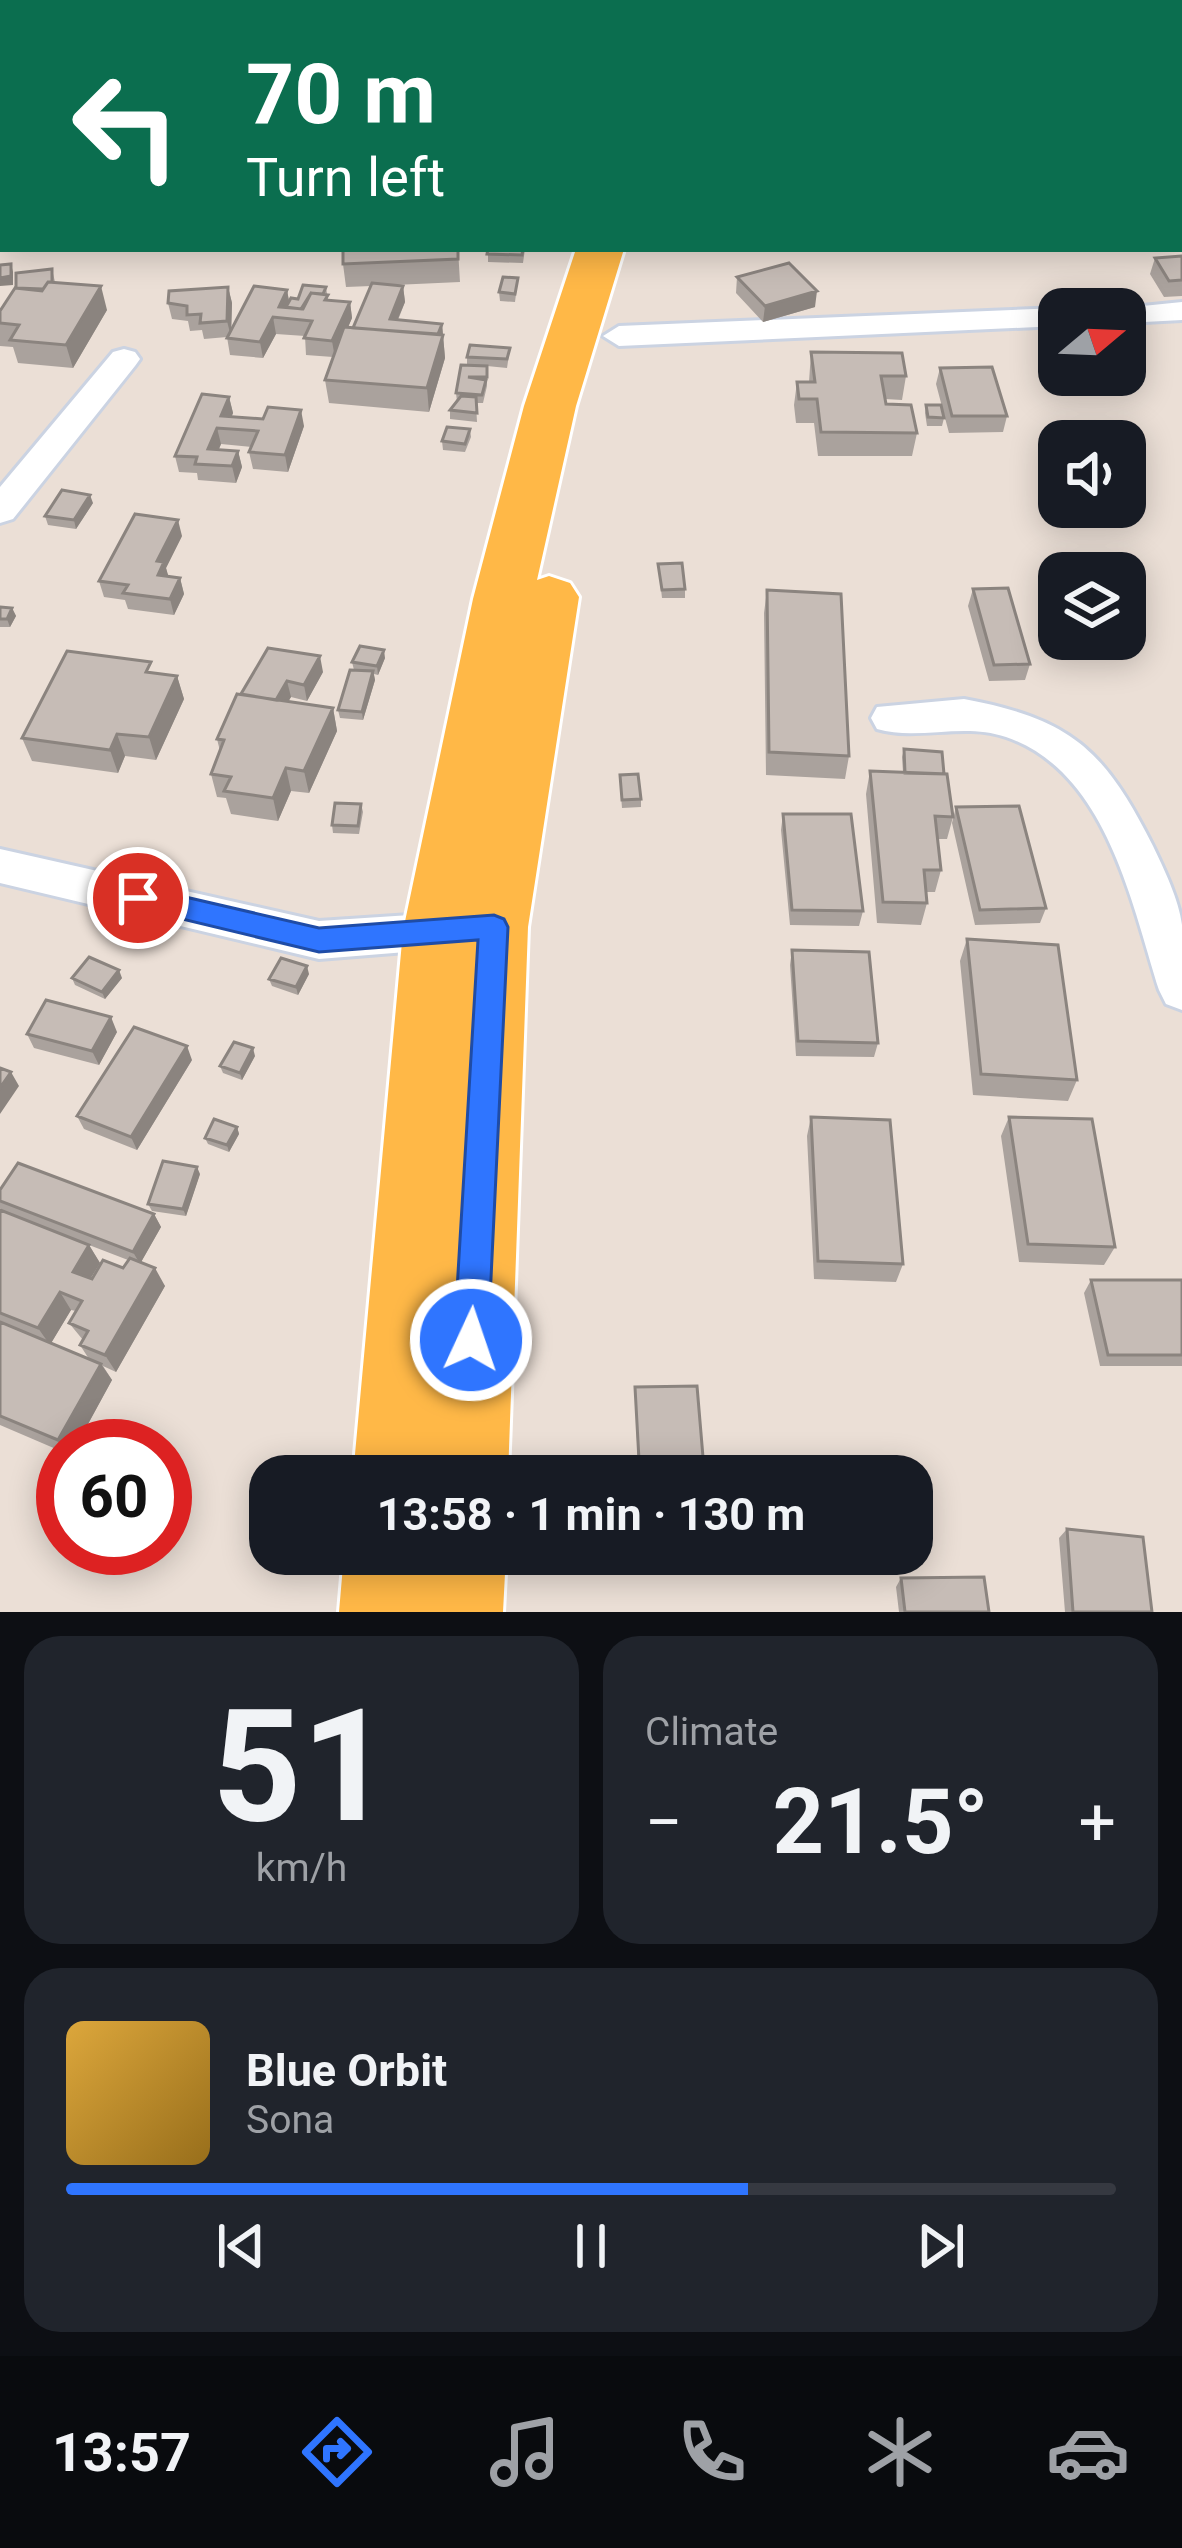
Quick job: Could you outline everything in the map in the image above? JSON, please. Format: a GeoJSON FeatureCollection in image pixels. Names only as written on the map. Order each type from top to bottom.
{"type":"FeatureCollection","features":[{"type":"Feature","properties":{"kind":"main road"},"geometry":{"type":"LineString","coordinates":[[464,1455],[470,749],[550,406],[599,252]]}},
{"type":"Feature","properties":{"kind":"main road"},"geometry":{"type":"LineString","coordinates":[[400,1455],[466,929],[583,448],[647,252]]}},
{"type":"Feature","properties":{"kind":"main road"},"geometry":{"type":"LineString","coordinates":[[385,1612],[388,1575]]}},
{"type":"Feature","properties":{"kind":"main road"},"geometry":{"type":"LineString","coordinates":[[457,1612],[459,1575]]}},
{"type":"Feature","properties":{"kind":"street"},"geometry":{"type":"LineString","coordinates":[[1146,313],[1182,311]]}},
{"type":"Feature","properties":{"kind":"street"},"geometry":{"type":"LineString","coordinates":[[619,337],[1038,318]]}},
{"type":"Feature","properties":{"kind":"street"},"geometry":{"type":"LineString","coordinates":[[0,512],[124,359]]}},
{"type":"Feature","properties":{"kind":"street"},"geometry":{"type":"LineString","coordinates":[[891,718],[965,714],[1013,723],[1069,755],[1098,781],[1121,817],[1182,990]]}},
{"type":"Feature","properties":{"kind":"street"},"geometry":{"type":"LineString","coordinates":[[0,866],[319,940],[466,929]]}},
{"type":"Feature","properties":{"kind":"building"},"geometry":{"type":"Polygon","coordinates":[[[343,252],[458,252],[458,259],[343,264],[343,252]]]}},
{"type":"Feature","properties":{"kind":"building"},"geometry":{"type":"Polygon","coordinates":[[[1182,256],[1182,280],[1169,281],[1155,258],[1182,256]]]}},
{"type":"Feature","properties":{"kind":"building"},"geometry":{"type":"Polygon","coordinates":[[[789,263],[817,291],[765,306],[737,277],[789,263]]]}},
{"type":"Feature","properties":{"kind":"building"},"geometry":{"type":"Polygon","coordinates":[[[11,264],[11,276],[0,278],[0,265],[11,264]]]}},
{"type":"Feature","properties":{"kind":"building"},"geometry":{"type":"Polygon","coordinates":[[[52,269],[52,282],[43,289],[16,288],[16,273],[52,269]]]}},
{"type":"Feature","properties":{"kind":"building"},"geometry":{"type":"Polygon","coordinates":[[[503,277],[518,278],[515,294],[499,292],[503,277]]]}},
{"type":"Feature","properties":{"kind":"building"},"geometry":{"type":"Polygon","coordinates":[[[48,282],[101,286],[66,345],[10,340],[19,325],[0,323],[0,311],[15,288],[42,291],[48,282]]]}},
{"type":"Feature","properties":{"kind":"building"},"geometry":{"type":"Polygon","coordinates":[[[372,283],[403,286],[390,319],[442,324],[438,334],[353,328],[372,283]]]}},
{"type":"Feature","properties":{"kind":"building"},"geometry":{"type":"Polygon","coordinates":[[[303,285],[326,287],[323,294],[311,293],[301,309],[286,307],[291,298],[298,299],[303,285]]]}},
{"type":"Feature","properties":{"kind":"building"},"geometry":{"type":"Polygon","coordinates":[[[254,286],[287,290],[279,307],[303,309],[311,293],[328,295],[325,300],[350,302],[332,341],[304,338],[312,321],[273,317],[260,342],[227,338],[254,286]]]}},
{"type":"Feature","properties":{"kind":"building"},"geometry":{"type":"Polygon","coordinates":[[[228,287],[227,321],[200,323],[201,314],[187,315],[187,306],[168,303],[169,291],[228,287]]]}},
{"type":"Feature","properties":{"kind":"building"},"geometry":{"type":"Polygon","coordinates":[[[344,327],[443,335],[427,388],[325,380],[344,327]]]}},
{"type":"Feature","properties":{"kind":"building"},"geometry":{"type":"Polygon","coordinates":[[[470,345],[510,348],[507,359],[467,357],[470,345]]]}},
{"type":"Feature","properties":{"kind":"building"},"geometry":{"type":"Polygon","coordinates":[[[811,352],[902,353],[906,376],[881,376],[886,404],[911,405],[917,433],[821,432],[817,399],[799,399],[797,382],[815,382],[811,352]]]}},
{"type":"Feature","properties":{"kind":"building"},"geometry":{"type":"Polygon","coordinates":[[[461,365],[487,366],[487,377],[468,377],[486,380],[482,395],[456,393],[461,365]]]}},
{"type":"Feature","properties":{"kind":"building"},"geometry":{"type":"Polygon","coordinates":[[[992,367],[1007,416],[952,416],[940,368],[992,367]]]}},
{"type":"Feature","properties":{"kind":"building"},"geometry":{"type":"Polygon","coordinates":[[[202,394],[229,397],[221,416],[263,419],[268,407],[301,410],[285,455],[249,452],[258,431],[217,428],[208,449],[238,451],[232,466],[195,464],[197,457],[175,456],[202,394]]]}},
{"type":"Feature","properties":{"kind":"building"},"geometry":{"type":"Polygon","coordinates":[[[461,396],[476,397],[477,413],[450,410],[461,396]]]}},
{"type":"Feature","properties":{"kind":"building"},"geometry":{"type":"Polygon","coordinates":[[[926,405],[941,405],[944,418],[928,417],[926,405]]]}},
{"type":"Feature","properties":{"kind":"building"},"geometry":{"type":"Polygon","coordinates":[[[447,427],[470,429],[465,444],[442,441],[447,427]]]}},
{"type":"Feature","properties":{"kind":"building"},"geometry":{"type":"Polygon","coordinates":[[[62,490],[90,495],[74,520],[45,516],[62,490]]]}},
{"type":"Feature","properties":{"kind":"building"},"geometry":{"type":"Polygon","coordinates":[[[135,514],[178,520],[157,561],[164,562],[158,575],[180,578],[170,599],[123,593],[128,585],[99,581],[135,514]]]}},
{"type":"Feature","properties":{"kind":"building"},"geometry":{"type":"Polygon","coordinates":[[[682,563],[685,589],[662,590],[658,564],[682,563]]]}},
{"type":"Feature","properties":{"kind":"building"},"geometry":{"type":"Polygon","coordinates":[[[1008,588],[1030,664],[994,665],[973,589],[1008,588]]]}},
{"type":"Feature","properties":{"kind":"building"},"geometry":{"type":"Polygon","coordinates":[[[767,590],[841,594],[849,756],[769,752],[767,590]]]}},
{"type":"Feature","properties":{"kind":"building"},"geometry":{"type":"Polygon","coordinates":[[[0,607],[12,608],[7,619],[0,619],[0,607]]]}},
{"type":"Feature","properties":{"kind":"building"},"geometry":{"type":"Polygon","coordinates":[[[360,646],[384,650],[377,666],[352,662],[360,646]]]}},
{"type":"Feature","properties":{"kind":"building"},"geometry":{"type":"Polygon","coordinates":[[[268,648],[320,656],[304,685],[287,681],[276,700],[241,694],[268,648]]]}},
{"type":"Feature","properties":{"kind":"building"},"geometry":{"type":"Polygon","coordinates":[[[67,651],[151,662],[146,672],[177,676],[149,737],[117,734],[110,750],[22,738],[67,651]]]}},
{"type":"Feature","properties":{"kind":"building"},"geometry":{"type":"Polygon","coordinates":[[[350,670],[373,671],[362,712],[338,710],[350,670]]]}},
{"type":"Feature","properties":{"kind":"building"},"geometry":{"type":"Polygon","coordinates":[[[237,694],[333,708],[304,771],[286,768],[273,798],[224,791],[231,777],[211,774],[224,740],[217,739],[237,694]]]}},
{"type":"Feature","properties":{"kind":"building"},"geometry":{"type":"Polygon","coordinates":[[[904,749],[942,752],[944,774],[905,773],[904,749]]]}},
{"type":"Feature","properties":{"kind":"building"},"geometry":{"type":"Polygon","coordinates":[[[870,771],[947,774],[953,817],[935,816],[941,870],[924,870],[927,903],[883,902],[870,771]]]}},
{"type":"Feature","properties":{"kind":"building"},"geometry":{"type":"Polygon","coordinates":[[[638,774],[641,799],[622,800],[620,775],[638,774]]]}},
{"type":"Feature","properties":{"kind":"building"},"geometry":{"type":"Polygon","coordinates":[[[335,803],[361,804],[358,826],[332,825],[335,803]]]}},
{"type":"Feature","properties":{"kind":"building"},"geometry":{"type":"Polygon","coordinates":[[[1019,806],[1046,908],[980,910],[956,807],[1019,806]]]}},
{"type":"Feature","properties":{"kind":"building"},"geometry":{"type":"Polygon","coordinates":[[[783,814],[851,814],[863,911],[792,910],[783,814]]]}},
{"type":"Feature","properties":{"kind":"building"},"geometry":{"type":"Polygon","coordinates":[[[967,939],[1058,945],[1077,1080],[981,1074],[967,939]]]}},
{"type":"Feature","properties":{"kind":"building"},"geometry":{"type":"Polygon","coordinates":[[[792,950],[869,952],[878,1043],[798,1041],[792,950]]]}},
{"type":"Feature","properties":{"kind":"building"},"geometry":{"type":"Polygon","coordinates":[[[89,957],[119,970],[102,992],[72,978],[89,957]]]}},
{"type":"Feature","properties":{"kind":"building"},"geometry":{"type":"Polygon","coordinates":[[[281,958],[307,966],[296,987],[269,979],[281,958]]]}},
{"type":"Feature","properties":{"kind":"building"},"geometry":{"type":"Polygon","coordinates":[[[46,1000],[111,1017],[92,1051],[27,1034],[46,1000]]]}},
{"type":"Feature","properties":{"kind":"building"},"geometry":{"type":"Polygon","coordinates":[[[134,1027],[187,1046],[131,1137],[77,1116],[134,1027]]]}},
{"type":"Feature","properties":{"kind":"building"},"geometry":{"type":"Polygon","coordinates":[[[234,1042],[253,1048],[240,1073],[220,1066],[234,1042]]]}},
{"type":"Feature","properties":{"kind":"building"},"geometry":{"type":"Polygon","coordinates":[[[0,1068],[11,1072],[0,1088],[0,1068]]]}},
{"type":"Feature","properties":{"kind":"building"},"geometry":{"type":"Polygon","coordinates":[[[811,1117],[890,1120],[903,1264],[818,1261],[811,1117]]]}},
{"type":"Feature","properties":{"kind":"building"},"geometry":{"type":"Polygon","coordinates":[[[1009,1117],[1092,1119],[1115,1247],[1028,1244],[1009,1117]]]}},
{"type":"Feature","properties":{"kind":"building"},"geometry":{"type":"Polygon","coordinates":[[[214,1119],[237,1127],[227,1145],[205,1138],[214,1119]]]}},
{"type":"Feature","properties":{"kind":"building"},"geometry":{"type":"Polygon","coordinates":[[[163,1161],[197,1167],[183,1209],[148,1204],[163,1161]]]}},
{"type":"Feature","properties":{"kind":"building"},"geometry":{"type":"Polygon","coordinates":[[[18,1163],[154,1214],[133,1252],[0,1201],[0,1190],[18,1163]]]}},
{"type":"Feature","properties":{"kind":"building"},"geometry":{"type":"Polygon","coordinates":[[[0,1210],[89,1245],[73,1272],[92,1279],[103,1260],[123,1268],[130,1258],[155,1268],[105,1355],[80,1345],[88,1331],[69,1323],[82,1301],[60,1292],[38,1328],[0,1313],[0,1210]]]}},
{"type":"Feature","properties":{"kind":"building"},"geometry":{"type":"Polygon","coordinates":[[[1091,1280],[1182,1280],[1182,1355],[1108,1355],[1091,1280]]]}},
{"type":"Feature","properties":{"kind":"building"},"geometry":{"type":"Polygon","coordinates":[[[0,1322],[101,1364],[70,1419],[36,1419],[36,1431],[0,1416],[0,1322]]]}},
{"type":"Feature","properties":{"kind":"building"},"geometry":{"type":"Polygon","coordinates":[[[697,1386],[703,1455],[639,1455],[635,1387],[697,1386]]]}},
{"type":"Feature","properties":{"kind":"building"},"geometry":{"type":"Polygon","coordinates":[[[1067,1529],[1143,1537],[1152,1612],[1073,1612],[1067,1529]]]}},
{"type":"Feature","properties":{"kind":"building"},"geometry":{"type":"Polygon","coordinates":[[[984,1577],[989,1612],[905,1612],[901,1578],[984,1577]]]}},
{"type":"Feature","properties":{"kind":"route"},"geometry":{"type":"LineString","coordinates":[[138,898],[319,940],[494,927],[471,1340]]}}]}
